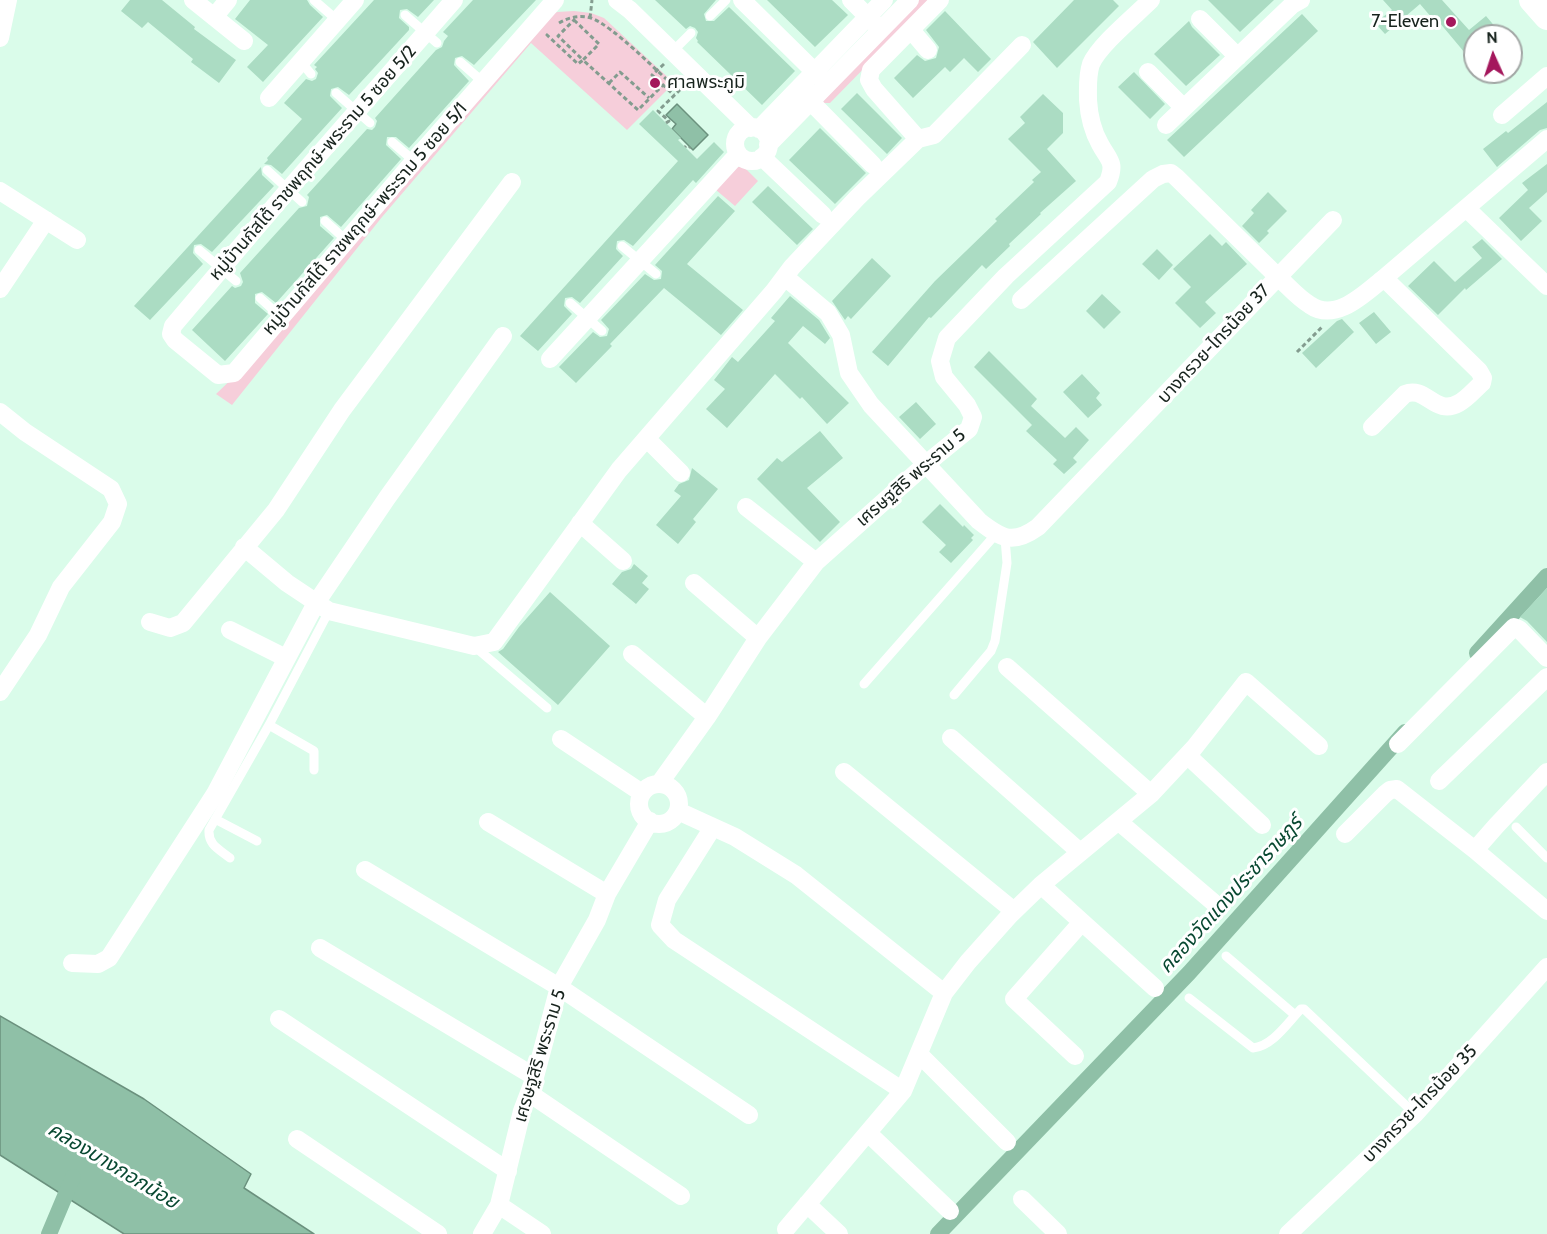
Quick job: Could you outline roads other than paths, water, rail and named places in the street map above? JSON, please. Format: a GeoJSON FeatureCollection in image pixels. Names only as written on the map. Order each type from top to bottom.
{"type":"FeatureCollection","features":[{"type":"Feature","properties":{"kind":"main road"},"geometry":{"type":"LineString","coordinates":[[1532,0],[1547,17]]}},
{"type":"Feature","properties":{"kind":"street"},"geometry":{"type":"LineString","coordinates":[[0,38],[8,0]]}},
{"type":"Feature","properties":{"kind":"street"},"geometry":{"type":"LineString","coordinates":[[194,0],[244,41]]}},
{"type":"Feature","properties":{"kind":"street"},"geometry":{"type":"LineString","coordinates":[[214,17],[228,0]]}},
{"type":"Feature","properties":{"kind":"street"},"geometry":{"type":"LineString","coordinates":[[269,98],[306,68],[337,20],[355,0]]}},
{"type":"Feature","properties":{"kind":"street","name":"หมู่บ้านกัสโต้ ราชพฤกษ์-พระราม 5 ซอย 5/2"},"geometry":{"type":"LineString","coordinates":[[173,326],[289,189],[363,117],[431,38],[454,0]]}},
{"type":"Feature","properties":{"kind":"street","name":"หมู่บ้านกัสโต้ ราชพฤกษ์-พระราม 5 ซอย 5/1"},"geometry":{"type":"LineString","coordinates":[[173,326],[171,334],[175,340],[218,375],[234,373],[346,240],[555,0]]}},
{"type":"Feature","properties":{"kind":"street"},"geometry":{"type":"LineString","coordinates":[[617,0],[673,51],[760,140],[823,215]]}},
{"type":"Feature","properties":{"kind":"street"},"geometry":{"type":"LineString","coordinates":[[742,0],[828,86]]}},
{"type":"Feature","properties":{"kind":"street"},"geometry":{"type":"LineString","coordinates":[[851,0],[881,30]]}},
{"type":"Feature","properties":{"kind":"street"},"geometry":{"type":"LineString","coordinates":[[760,140],[742,130],[735,144],[738,154],[750,160],[760,140],[814,72],[884,0]]}},
{"type":"Feature","properties":{"kind":"street"},"geometry":{"type":"LineString","coordinates":[[760,140],[811,102],[910,0]]}},
{"type":"Feature","properties":{"kind":"street"},"geometry":{"type":"LineString","coordinates":[[918,139],[874,89],[869,80],[871,70],[940,0]]}},
{"type":"Feature","properties":{"kind":"street","name":"เศรษฐสิริ พระราม 5"},"geometry":{"type":"LineString","coordinates":[[642,793],[652,785],[659,784],[707,717],[758,638],[816,562],[969,429],[973,417],[967,405],[944,377],[940,361],[947,338],[1006,276],[1108,182],[1112,170],[1111,161],[1100,144],[1089,119],[1088,80],[1092,63],[1104,47],[1151,0]]}},
{"type":"Feature","properties":{"kind":"street"},"geometry":{"type":"LineString","coordinates":[[1166,125],[1294,2]]}},
{"type":"Feature","properties":{"kind":"street"},"geometry":{"type":"LineString","coordinates":[[1200,19],[1238,57]]}},
{"type":"Feature","properties":{"kind":"street"},"geometry":{"type":"LineString","coordinates":[[911,30],[928,50]]}},
{"type":"Feature","properties":{"kind":"street"},"geometry":{"type":"LineString","coordinates":[[244,547],[278,576],[322,607],[474,646],[488,644],[497,638],[620,470],[792,267],[857,198],[918,139],[934,135],[1022,45]]}},
{"type":"Feature","properties":{"kind":"street"},"geometry":{"type":"LineString","coordinates":[[1148,72],[1184,108]]}},
{"type":"Feature","properties":{"kind":"street"},"geometry":{"type":"LineString","coordinates":[[1502,115],[1547,76]]}},
{"type":"Feature","properties":{"kind":"street"},"geometry":{"type":"LineString","coordinates":[[811,102],[873,165]]}},
{"type":"Feature","properties":{"kind":"street"},"geometry":{"type":"LineString","coordinates":[[1372,427],[1405,394],[1412,391],[1418,392],[1435,404],[1452,405],[1459,403],[1482,383],[1483,378],[1479,371],[1384,278],[1546,141]]}},
{"type":"Feature","properties":{"kind":"street"},"geometry":{"type":"LineString","coordinates":[[550,359],[738,154]]}},
{"type":"Feature","properties":{"kind":"street"},"geometry":{"type":"LineString","coordinates":[[1021,300],[1153,179],[1163,174],[1171,173],[1278,277],[1333,220]]}},
{"type":"Feature","properties":{"kind":"street"},"geometry":{"type":"LineString","coordinates":[[150,622],[170,628],[183,623],[276,510],[342,410],[512,182]]}},
{"type":"Feature","properties":{"kind":"street"},"geometry":{"type":"LineString","coordinates":[[0,191],[77,240]]}},
{"type":"Feature","properties":{"kind":"street"},"geometry":{"type":"LineString","coordinates":[[1466,208],[1547,286]]}},
{"type":"Feature","properties":{"kind":"street"},"geometry":{"type":"LineString","coordinates":[[0,289],[46,220]]}},
{"type":"Feature","properties":{"kind":"street"},"geometry":{"type":"LineString","coordinates":[[785,277],[828,313],[841,335],[849,373],[871,405],[960,501],[1000,536]]}},
{"type":"Feature","properties":{"kind":"street","name":"บางกรวย-ไทรน้อย 37"},"geometry":{"type":"LineString","coordinates":[[1000,536],[1016,538],[1027,535],[1038,526],[1278,277],[1311,307],[1325,310],[1342,308],[1384,278]]}},
{"type":"Feature","properties":{"kind":"street"},"geometry":{"type":"LineString","coordinates":[[72,963],[98,964],[109,958],[215,794],[286,658],[322,607],[387,498],[503,336]]}},
{"type":"Feature","properties":{"kind":"street"},"geometry":{"type":"LineString","coordinates":[[0,412],[25,432],[111,489],[118,504],[112,522],[61,587],[38,635],[0,692]]}},
{"type":"Feature","properties":{"kind":"street"},"geometry":{"type":"LineString","coordinates":[[647,439],[681,473]]}},
{"type":"Feature","properties":{"kind":"street"},"geometry":{"type":"LineString","coordinates":[[746,507],[816,562]]}},
{"type":"Feature","properties":{"kind":"street"},"geometry":{"type":"LineString","coordinates":[[580,523],[623,561]]}},
{"type":"Feature","properties":{"kind":"street"},"geometry":{"type":"LineString","coordinates":[[694,583],[758,638]]}},
{"type":"Feature","properties":{"kind":"street"},"geometry":{"type":"LineString","coordinates":[[1398,744],[1514,627],[1519,628],[1547,658]]}},
{"type":"Feature","properties":{"kind":"street"},"geometry":{"type":"LineString","coordinates":[[230,630],[286,658]]}},
{"type":"Feature","properties":{"kind":"street"},"geometry":{"type":"LineString","coordinates":[[632,654],[707,717]]}},
{"type":"Feature","properties":{"kind":"street"},"geometry":{"type":"LineString","coordinates":[[1007,667],[1151,795]]}},
{"type":"Feature","properties":{"kind":"street"},"geometry":{"type":"LineString","coordinates":[[1439,781],[1547,677]]}},
{"type":"Feature","properties":{"kind":"street"},"geometry":{"type":"LineString","coordinates":[[786,1229],[903,1091],[944,993],[968,962],[1041,885],[1151,795],[1188,756],[1246,682],[1320,746]]}},
{"type":"Feature","properties":{"kind":"street"},"geometry":{"type":"LineString","coordinates":[[951,738],[1080,852]]}},
{"type":"Feature","properties":{"kind":"street"},"geometry":{"type":"LineString","coordinates":[[561,739],[642,793],[639,806],[645,817],[656,824],[669,821],[678,812],[679,798],[676,792],[672,788],[659,784]]}},
{"type":"Feature","properties":{"kind":"street"},"geometry":{"type":"LineString","coordinates":[[1188,756],[1262,825]]}},
{"type":"Feature","properties":{"kind":"street"},"geometry":{"type":"LineString","coordinates":[[844,772],[1014,911]]}},
{"type":"Feature","properties":{"kind":"street"},"geometry":{"type":"LineString","coordinates":[[1475,850],[1547,772]]}},
{"type":"Feature","properties":{"kind":"street"},"geometry":{"type":"LineString","coordinates":[[1345,834],[1393,789],[1396,789],[1475,850],[1547,911]]}},
{"type":"Feature","properties":{"kind":"street"},"geometry":{"type":"LineString","coordinates":[[678,812],[735,837],[796,875],[944,993]]}},
{"type":"Feature","properties":{"kind":"street"},"geometry":{"type":"LineString","coordinates":[[1118,821],[1213,902]]}},
{"type":"Feature","properties":{"kind":"street"},"geometry":{"type":"LineString","coordinates":[[488,822],[607,894]]}},
{"type":"Feature","properties":{"kind":"street","name":"เศรษฐสิริ พระราม 5"},"geometry":{"type":"LineString","coordinates":[[482,1234],[499,1205],[522,1111],[532,1085],[559,987],[597,920],[607,894],[650,822]]}},
{"type":"Feature","properties":{"kind":"street"},"geometry":{"type":"LineString","coordinates":[[714,827],[667,900],[660,925],[674,940],[903,1091]]}},
{"type":"Feature","properties":{"kind":"street"},"geometry":{"type":"LineString","coordinates":[[365,870],[559,987],[749,1115]]}},
{"type":"Feature","properties":{"kind":"street"},"geometry":{"type":"LineString","coordinates":[[1041,885],[1155,988]]}},
{"type":"Feature","properties":{"kind":"street"},"geometry":{"type":"LineString","coordinates":[[1075,1056],[1014,999],[1082,922]]}},
{"type":"Feature","properties":{"kind":"street"},"geometry":{"type":"LineString","coordinates":[[320,948],[532,1085],[681,1196]]}},
{"type":"Feature","properties":{"kind":"street","name":"บางกรวย-ไทรน้อย 35"},"geometry":{"type":"LineString","coordinates":[[1288,1234],[1415,1114],[1547,967]]}},
{"type":"Feature","properties":{"kind":"street"},"geometry":{"type":"LineString","coordinates":[[279,1019],[508,1171]]}},
{"type":"Feature","properties":{"kind":"street"},"geometry":{"type":"LineString","coordinates":[[920,1054],[1007,1142]]}},
{"type":"Feature","properties":{"kind":"street"},"geometry":{"type":"LineString","coordinates":[[868,1133],[950,1211]]}},
{"type":"Feature","properties":{"kind":"street"},"geometry":{"type":"LineString","coordinates":[[297,1139],[438,1234]]}},
{"type":"Feature","properties":{"kind":"street"},"geometry":{"type":"LineString","coordinates":[[1022,1199],[1058,1234]]}},
{"type":"Feature","properties":{"kind":"street"},"geometry":{"type":"LineString","coordinates":[[807,1204],[839,1234]]}},
{"type":"Feature","properties":{"kind":"street"},"geometry":{"type":"LineString","coordinates":[[499,1205],[542,1234]]}},
{"type":"Feature","properties":{"kind":"lane"},"geometry":{"type":"LineString","coordinates":[[314,0],[337,20]]}},
{"type":"Feature","properties":{"kind":"lane"},"geometry":{"type":"LineString","coordinates":[[710,16],[726,0]]}},
{"type":"Feature","properties":{"kind":"lane"},"geometry":{"type":"LineString","coordinates":[[405,15],[431,38]]}},
{"type":"Feature","properties":{"kind":"lane"},"geometry":{"type":"LineString","coordinates":[[673,51],[691,33]]}},
{"type":"Feature","properties":{"kind":"lane"},"geometry":{"type":"LineString","coordinates":[[460,62],[483,82]]}},
{"type":"Feature","properties":{"kind":"lane"},"geometry":{"type":"LineString","coordinates":[[336,93],[363,117]]}},
{"type":"Feature","properties":{"kind":"lane"},"geometry":{"type":"LineString","coordinates":[[392,142],[414,161]]}},
{"type":"Feature","properties":{"kind":"lane"},"geometry":{"type":"LineString","coordinates":[[267,171],[302,202]]}},
{"type":"Feature","properties":{"kind":"lane"},"geometry":{"type":"LineString","coordinates":[[325,221],[346,240]]}},
{"type":"Feature","properties":{"kind":"lane"},"geometry":{"type":"LineString","coordinates":[[622,246],[656,274]]}},
{"type":"Feature","properties":{"kind":"lane"},"geometry":{"type":"LineString","coordinates":[[199,250],[236,281]]}},
{"type":"Feature","properties":{"kind":"lane"},"geometry":{"type":"LineString","coordinates":[[260,298],[281,317]]}},
{"type":"Feature","properties":{"kind":"lane"},"geometry":{"type":"LineString","coordinates":[[570,303],[602,331]]}},
{"type":"Feature","properties":{"kind":"lane"},"geometry":{"type":"LineString","coordinates":[[864,684],[1000,536]]}},
{"type":"Feature","properties":{"kind":"lane"},"geometry":{"type":"LineString","coordinates":[[954,695],[991,651],[994,641],[1007,563],[1000,536]]}},
{"type":"Feature","properties":{"kind":"lane"},"geometry":{"type":"LineString","coordinates":[[230,858],[212,845],[209,830],[269,725],[322,607]]}},
{"type":"Feature","properties":{"kind":"lane"},"geometry":{"type":"LineString","coordinates":[[474,646],[547,708]]}},
{"type":"Feature","properties":{"kind":"lane"},"geometry":{"type":"LineString","coordinates":[[269,725],[314,751],[315,770]]}},
{"type":"Feature","properties":{"kind":"lane"},"geometry":{"type":"LineString","coordinates":[[216,819],[257,841]]}},
{"type":"Feature","properties":{"kind":"lane"},"geometry":{"type":"LineString","coordinates":[[1516,826],[1547,858]]}},
{"type":"Feature","properties":{"kind":"lane"},"geometry":{"type":"LineString","coordinates":[[1226,956],[1295,1015]]}},
{"type":"Feature","properties":{"kind":"lane"},"geometry":{"type":"LineString","coordinates":[[1189,998],[1253,1048],[1260,1048],[1272,1040],[1301,1009],[1307,1012],[1415,1114]]}},
{"type":"Feature","properties":{"kind":"water"},"geometry":{"type":"Polygon","coordinates":[[[677,104],[708,135],[693,150],[672,129],[676,124],[666,115],[677,104]]]}},
{"type":"Feature","properties":{"kind":"water","name":"คลองบางกอกน้อย"},"geometry":{"type":"Polygon","coordinates":[[[0,1016],[144,1099],[251,1174],[244,1188],[314,1234],[124,1234],[0,1155],[0,1016]]]}},
{"type":"Feature","properties":{"kind":"waterway","name":"คลองวัดแดงประชาราษฎร์"},"geometry":{"type":"LineString","coordinates":[[1477,653],[1547,576]]}},
{"type":"Feature","properties":{"kind":"waterway","name":"คลองวัดแดงประชาราษฎร์"},"geometry":{"type":"LineString","coordinates":[[938,1234],[1189,973],[1405,732]]}},
{"type":"Feature","properties":{"kind":"waterway"},"geometry":{"type":"LineString","coordinates":[[49,1234],[73,1177]]}},
{"type":"Feature","properties":{"kind":"place","name":"7-Eleven"},"geometry":{"type":"Point","coordinates":[1451,22]}},
{"type":"Feature","properties":{"kind":"place","name":"ศาลพระภูมิ"},"geometry":{"type":"Point","coordinates":[655,83]}}]}
